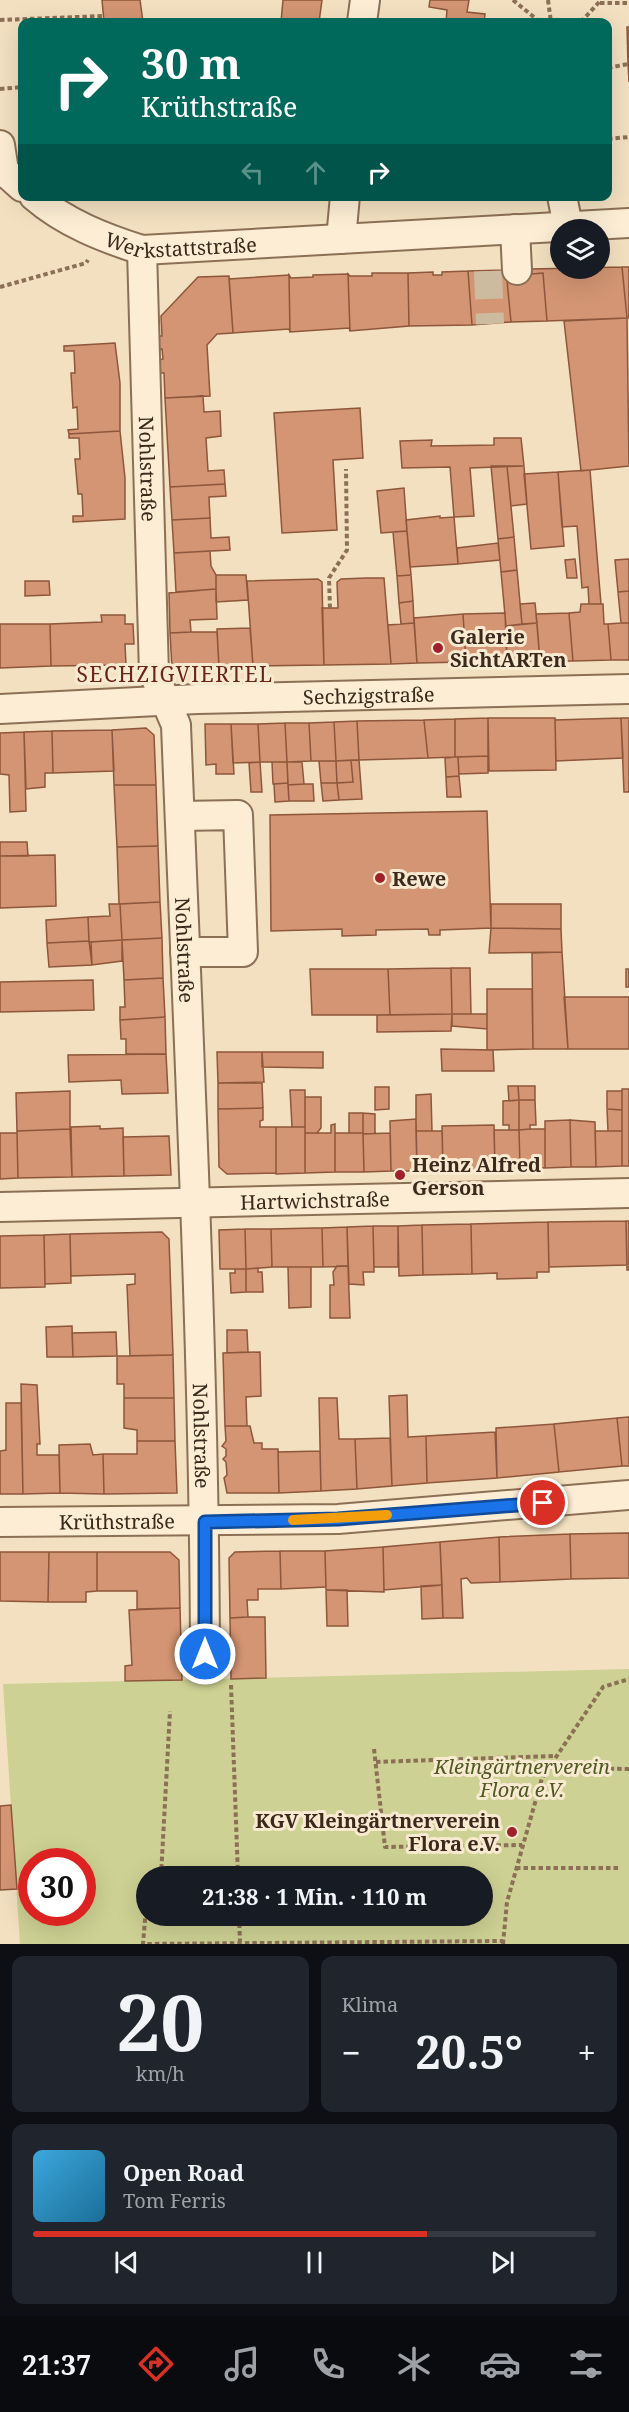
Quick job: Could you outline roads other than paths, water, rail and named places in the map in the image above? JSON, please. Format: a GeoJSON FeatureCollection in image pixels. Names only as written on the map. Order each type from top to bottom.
{"type":"FeatureCollection","features":[{"type":"Feature","properties":{"kind":"street"},"geometry":{"type":"LineString","coordinates":[[363,18],[365,0]]}},
{"type":"Feature","properties":{"kind":"street","name":"Werkstattstraße"},"geometry":{"type":"LineString","coordinates":[[40,201],[50,210],[104,238],[142,250],[550,227]]}},
{"type":"Feature","properties":{"kind":"street"},"geometry":{"type":"LineString","coordinates":[[341,239],[345,201]]}},
{"type":"Feature","properties":{"kind":"street"},"geometry":{"type":"LineString","coordinates":[[563,201],[567,219]]}},
{"type":"Feature","properties":{"kind":"street","name":"Werkstattstraße"},"geometry":{"type":"LineString","coordinates":[[610,224],[629,223]]}},
{"type":"Feature","properties":{"kind":"street"},"geometry":{"type":"LineString","coordinates":[[515,229],[517,270]]}},
{"type":"Feature","properties":{"kind":"street","name":"Nohlstraße"},"geometry":{"type":"LineString","coordinates":[[142,250],[154,674],[176,725],[205,1522],[205,1654]]}},
{"type":"Feature","properties":{"kind":"street","name":"Sechzigstraße"},"geometry":{"type":"LineString","coordinates":[[0,709],[165,701],[629,688]]}},
{"type":"Feature","properties":{"kind":"street"},"geometry":{"type":"LineString","coordinates":[[180,816],[238,815],[243,952],[185,952]]}},
{"type":"Feature","properties":{"kind":"street","name":"Hartwichstraße"},"geometry":{"type":"LineString","coordinates":[[0,1207],[629,1193]]}},
{"type":"Feature","properties":{"kind":"street","name":"Krüthstraße"},"geometry":{"type":"LineString","coordinates":[[0,1522],[205,1522],[338,1519],[629,1495]]}},
{"type":"Feature","properties":{"kind":"tunnel"},"geometry":{"type":"LineString","coordinates":[[488,271],[490,324]]}},
{"type":"Feature","properties":{"kind":"place","name":"Galerie SichtARTen"},"geometry":{"type":"Point","coordinates":[438,648]}},
{"type":"Feature","properties":{"kind":"place","name":"Rewe"},"geometry":{"type":"Point","coordinates":[380,878]}},
{"type":"Feature","properties":{"kind":"place","name":"Heinz Alfred Gerson"},"geometry":{"type":"Point","coordinates":[400,1175]}},
{"type":"Feature","properties":{"kind":"place","name":"KGV Kleingärtnerverein Flora e.V."},"geometry":{"type":"Point","coordinates":[512,1832]}},
{"type":"Feature","properties":{"kind":"district","name":"SECHZIGVIERTEL"},"geometry":{"type":"Point","coordinates":[175,674]}},
{"type":"Feature","properties":{"kind":"park label","name":"Kleingärtnerverein Flora e.V."},"geometry":{"type":"Point","coordinates":[522,1778]}}]}
